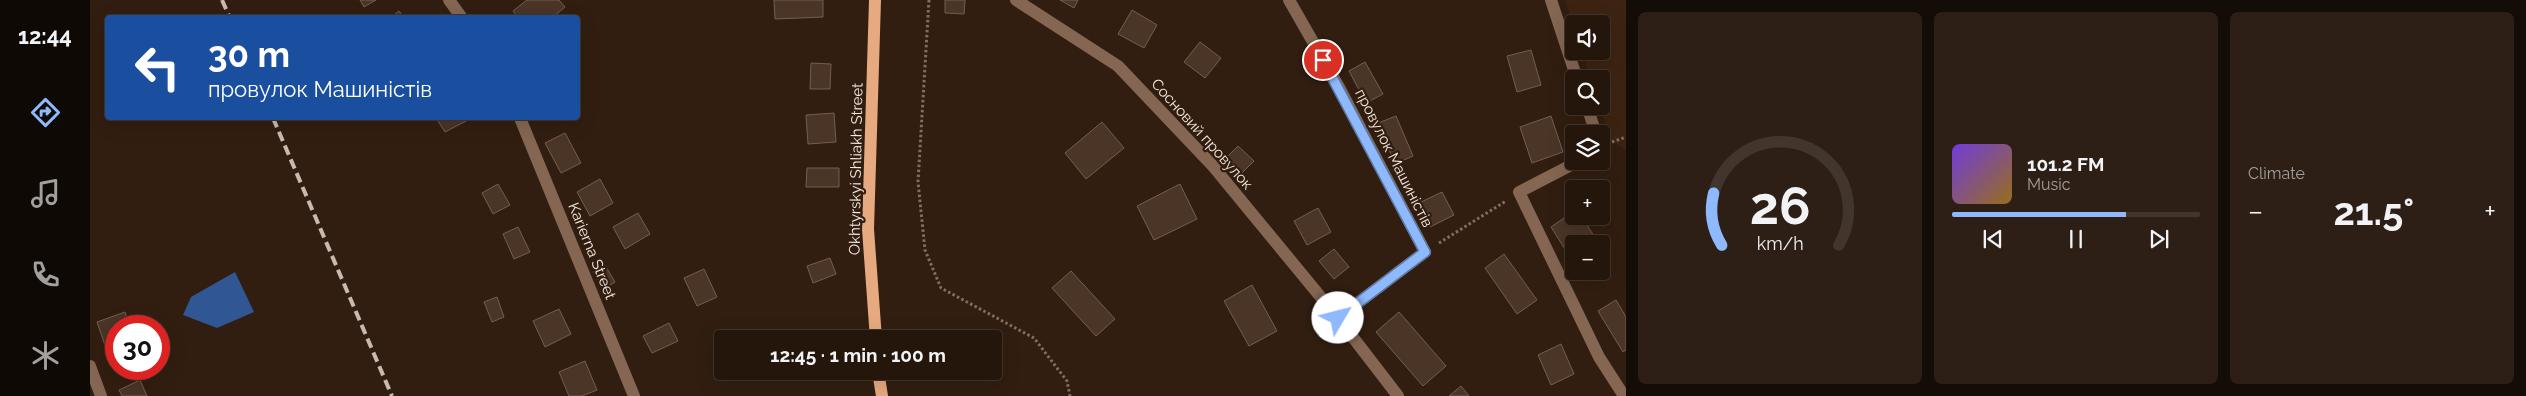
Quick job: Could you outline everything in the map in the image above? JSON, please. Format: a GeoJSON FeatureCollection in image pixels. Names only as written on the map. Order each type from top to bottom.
{"type":"FeatureCollection","features":[{"type":"Feature","properties":{"kind":"main road","name":"Okhtyrskyi Shliakh Street"},"geometry":{"type":"LineString","coordinates":[[875,0],[868,229],[875,330]]}},
{"type":"Feature","properties":{"kind":"main road"},"geometry":{"type":"LineString","coordinates":[[879,380],[882,396]]}},
{"type":"Feature","properties":{"kind":"street"},"geometry":{"type":"LineString","coordinates":[[449,0],[460,15]]}},
{"type":"Feature","properties":{"kind":"street","name":"Сосновий провулок"},"geometry":{"type":"LineString","coordinates":[[1016,0],[1118,66],[1212,165],[1338,318],[1398,396]]}},
{"type":"Feature","properties":{"kind":"street","name":"провулок Машиністів"},"geometry":{"type":"LineString","coordinates":[[1289,0],[1340,89],[1425,252]]}},
{"type":"Feature","properties":{"kind":"street"},"geometry":{"type":"LineString","coordinates":[[1551,0],[1574,70]]}},
{"type":"Feature","properties":{"kind":"street","name":"Karierna Street"},"geometry":{"type":"LineString","coordinates":[[521,120],[634,396]]}},
{"type":"Feature","properties":{"kind":"street"},"geometry":{"type":"LineString","coordinates":[[1565,168],[1519,192],[1599,357],[1624,396]]}},
{"type":"Feature","properties":{"kind":"street"},"geometry":{"type":"LineString","coordinates":[[1338,318],[1425,252]]}},
{"type":"Feature","properties":{"kind":"street"},"geometry":{"type":"LineString","coordinates":[[90,366],[101,396]]}},
{"type":"Feature","properties":{"kind":"path"},"geometry":{"type":"LineString","coordinates":[[929,0],[918,182],[925,250],[942,288],[1034,338],[1067,381],[1070,396]]}},
{"type":"Feature","properties":{"kind":"path"},"geometry":{"type":"LineString","coordinates":[[1425,252],[1519,192]]}},
{"type":"Feature","properties":{"kind":"shaded area"},"geometry":{"type":"Polygon","coordinates":[[[1565,0],[1626,0],[1626,151],[1610,139],[1610,125],[1606,125],[1603,115],[1610,115],[1610,70],[1588,70],[1585,60],[1610,60],[1610,15],[1570,15],[1565,0]]]}},
{"type":"Feature","properties":{"kind":"water"},"geometry":{"type":"Polygon","coordinates":[[[235,272],[254,312],[217,328],[183,315],[191,297],[235,272]]]}},
{"type":"Feature","properties":{"kind":"building"},"geometry":{"type":"Polygon","coordinates":[[[360,0],[376,0],[364,7],[360,0]]]}},
{"type":"Feature","properties":{"kind":"building"},"geometry":{"type":"Polygon","coordinates":[[[527,0],[559,0],[565,7],[556,15],[516,15],[513,11],[527,0]]]}},
{"type":"Feature","properties":{"kind":"building"},"geometry":{"type":"Polygon","coordinates":[[[774,0],[823,0],[823,17],[775,19],[774,0]]]}},
{"type":"Feature","properties":{"kind":"building"},"geometry":{"type":"Polygon","coordinates":[[[945,0],[965,0],[964,14],[945,13],[945,0]]]}},
{"type":"Feature","properties":{"kind":"building"},"geometry":{"type":"Polygon","coordinates":[[[1060,0],[1078,0],[1074,8],[1060,0]]]}},
{"type":"Feature","properties":{"kind":"building"},"geometry":{"type":"Polygon","coordinates":[[[1132,10],[1157,25],[1144,48],[1118,34],[1132,10]]]}},
{"type":"Feature","properties":{"kind":"building"},"geometry":{"type":"Polygon","coordinates":[[[399,11],[402,15],[394,15],[399,11]]]}},
{"type":"Feature","properties":{"kind":"building"},"geometry":{"type":"Polygon","coordinates":[[[1200,42],[1221,58],[1205,78],[1184,62],[1200,42]]]}},
{"type":"Feature","properties":{"kind":"building"},"geometry":{"type":"Polygon","coordinates":[[[1531,50],[1541,85],[1517,92],[1507,56],[1531,50]]]}},
{"type":"Feature","properties":{"kind":"building"},"geometry":{"type":"Polygon","coordinates":[[[1365,62],[1383,94],[1366,103],[1349,71],[1365,62]]]}},
{"type":"Feature","properties":{"kind":"building"},"geometry":{"type":"Polygon","coordinates":[[[811,63],[831,64],[830,89],[810,89],[811,63]]]}},
{"type":"Feature","properties":{"kind":"building"},"geometry":{"type":"Polygon","coordinates":[[[834,113],[836,142],[808,144],[806,115],[834,113]]]}},
{"type":"Feature","properties":{"kind":"building"},"geometry":{"type":"Polygon","coordinates":[[[1396,116],[1413,156],[1395,164],[1378,123],[1396,116]]]}},
{"type":"Feature","properties":{"kind":"building"},"geometry":{"type":"Polygon","coordinates":[[[1551,116],[1563,152],[1532,163],[1520,127],[1551,116]]]}},
{"type":"Feature","properties":{"kind":"building"},"geometry":{"type":"Polygon","coordinates":[[[437,120],[468,120],[445,132],[437,120]]]}},
{"type":"Feature","properties":{"kind":"building"},"geometry":{"type":"Polygon","coordinates":[[[1102,122],[1124,148],[1086,179],[1065,153],[1102,122]]]}},
{"type":"Feature","properties":{"kind":"building"},"geometry":{"type":"Polygon","coordinates":[[[565,133],[581,163],[561,173],[545,143],[565,133]]]}},
{"type":"Feature","properties":{"kind":"building"},"geometry":{"type":"Polygon","coordinates":[[[1238,146],[1254,161],[1239,176],[1224,160],[1238,146]]]}},
{"type":"Feature","properties":{"kind":"building"},"geometry":{"type":"Polygon","coordinates":[[[807,168],[839,168],[839,187],[806,187],[807,168]]]}},
{"type":"Feature","properties":{"kind":"building"},"geometry":{"type":"Polygon","coordinates":[[[600,179],[613,203],[590,216],[577,192],[600,179]]]}},
{"type":"Feature","properties":{"kind":"building"},"geometry":{"type":"Polygon","coordinates":[[[498,184],[510,205],[493,214],[482,193],[498,184]]]}},
{"type":"Feature","properties":{"kind":"building"},"geometry":{"type":"Polygon","coordinates":[[[1180,184],[1197,219],[1154,240],[1137,206],[1180,184]]]}},
{"type":"Feature","properties":{"kind":"building"},"geometry":{"type":"Polygon","coordinates":[[[1442,192],[1454,215],[1430,227],[1419,203],[1442,192]]]}},
{"type":"Feature","properties":{"kind":"building"},"geometry":{"type":"Polygon","coordinates":[[[1318,208],[1331,232],[1307,245],[1294,221],[1318,208]]]}},
{"type":"Feature","properties":{"kind":"building"},"geometry":{"type":"Polygon","coordinates":[[[638,213],[650,234],[625,249],[613,227],[638,213]]]}},
{"type":"Feature","properties":{"kind":"building"},"geometry":{"type":"Polygon","coordinates":[[[1565,217],[1565,225],[1587,225],[1593,235],[1565,235],[1565,249],[1551,227],[1565,217]]]}},
{"type":"Feature","properties":{"kind":"building"},"geometry":{"type":"Polygon","coordinates":[[[518,227],[530,252],[514,259],[503,234],[518,227]]]}},
{"type":"Feature","properties":{"kind":"building"},"geometry":{"type":"Polygon","coordinates":[[[1334,249],[1349,267],[1334,279],[1319,261],[1334,249]]]}},
{"type":"Feature","properties":{"kind":"building"},"geometry":{"type":"Polygon","coordinates":[[[1504,254],[1537,300],[1517,314],[1485,268],[1504,254]]]}},
{"type":"Feature","properties":{"kind":"building"},"geometry":{"type":"Polygon","coordinates":[[[830,258],[836,274],[813,283],[807,266],[830,258]]]}},
{"type":"Feature","properties":{"kind":"building"},"geometry":{"type":"Polygon","coordinates":[[[605,265],[615,282],[604,289],[593,272],[605,265]]]}},
{"type":"Feature","properties":{"kind":"building"},"geometry":{"type":"Polygon","coordinates":[[[704,269],[717,297],[697,306],[684,278],[704,269]]]}},
{"type":"Feature","properties":{"kind":"building"},"geometry":{"type":"Polygon","coordinates":[[[1071,271],[1115,319],[1096,336],[1052,288],[1071,271]]]}},
{"type":"Feature","properties":{"kind":"building"},"geometry":{"type":"Polygon","coordinates":[[[1252,285],[1277,331],[1249,346],[1224,301],[1252,285]]]}},
{"type":"Feature","properties":{"kind":"building"},"geometry":{"type":"Polygon","coordinates":[[[497,297],[504,317],[492,322],[484,302],[497,297]]]}},
{"type":"Feature","properties":{"kind":"building"},"geometry":{"type":"Polygon","coordinates":[[[1616,300],[1626,317],[1626,350],[1623,352],[1598,311],[1616,300]]]}},
{"type":"Feature","properties":{"kind":"building"},"geometry":{"type":"Polygon","coordinates":[[[559,309],[571,334],[545,347],[533,321],[559,309]]]}},
{"type":"Feature","properties":{"kind":"building"},"geometry":{"type":"Polygon","coordinates":[[[1399,312],[1446,366],[1423,386],[1376,332],[1399,312]]]}},
{"type":"Feature","properties":{"kind":"building"},"geometry":{"type":"Polygon","coordinates":[[[105,319],[105,345],[97,322],[105,319]]]}},
{"type":"Feature","properties":{"kind":"building"},"geometry":{"type":"Polygon","coordinates":[[[669,323],[678,341],[652,353],[643,336],[669,323]]]}},
{"type":"Feature","properties":{"kind":"building"},"geometry":{"type":"Polygon","coordinates":[[[1561,344],[1574,374],[1551,385],[1538,355],[1561,344]]]}},
{"type":"Feature","properties":{"kind":"building"},"geometry":{"type":"Polygon","coordinates":[[[585,361],[597,390],[582,396],[569,396],[559,372],[585,361]]]}},
{"type":"Feature","properties":{"kind":"building"},"geometry":{"type":"Polygon","coordinates":[[[140,380],[147,396],[122,396],[119,390],[140,380]]]}},
{"type":"Feature","properties":{"kind":"building"},"geometry":{"type":"Polygon","coordinates":[[[1461,386],[1469,396],[1449,396],[1461,386]]]}},
{"type":"Feature","properties":{"kind":"railway"},"geometry":{"type":"LineString","coordinates":[[222,0],[229,15]]}},
{"type":"Feature","properties":{"kind":"railway"},"geometry":{"type":"LineString","coordinates":[[274,120],[392,396]]}},
{"type":"Feature","properties":{"kind":"route"},"geometry":{"type":"LineString","coordinates":[[1323,60],[1425,252],[1338,318]]}}]}
